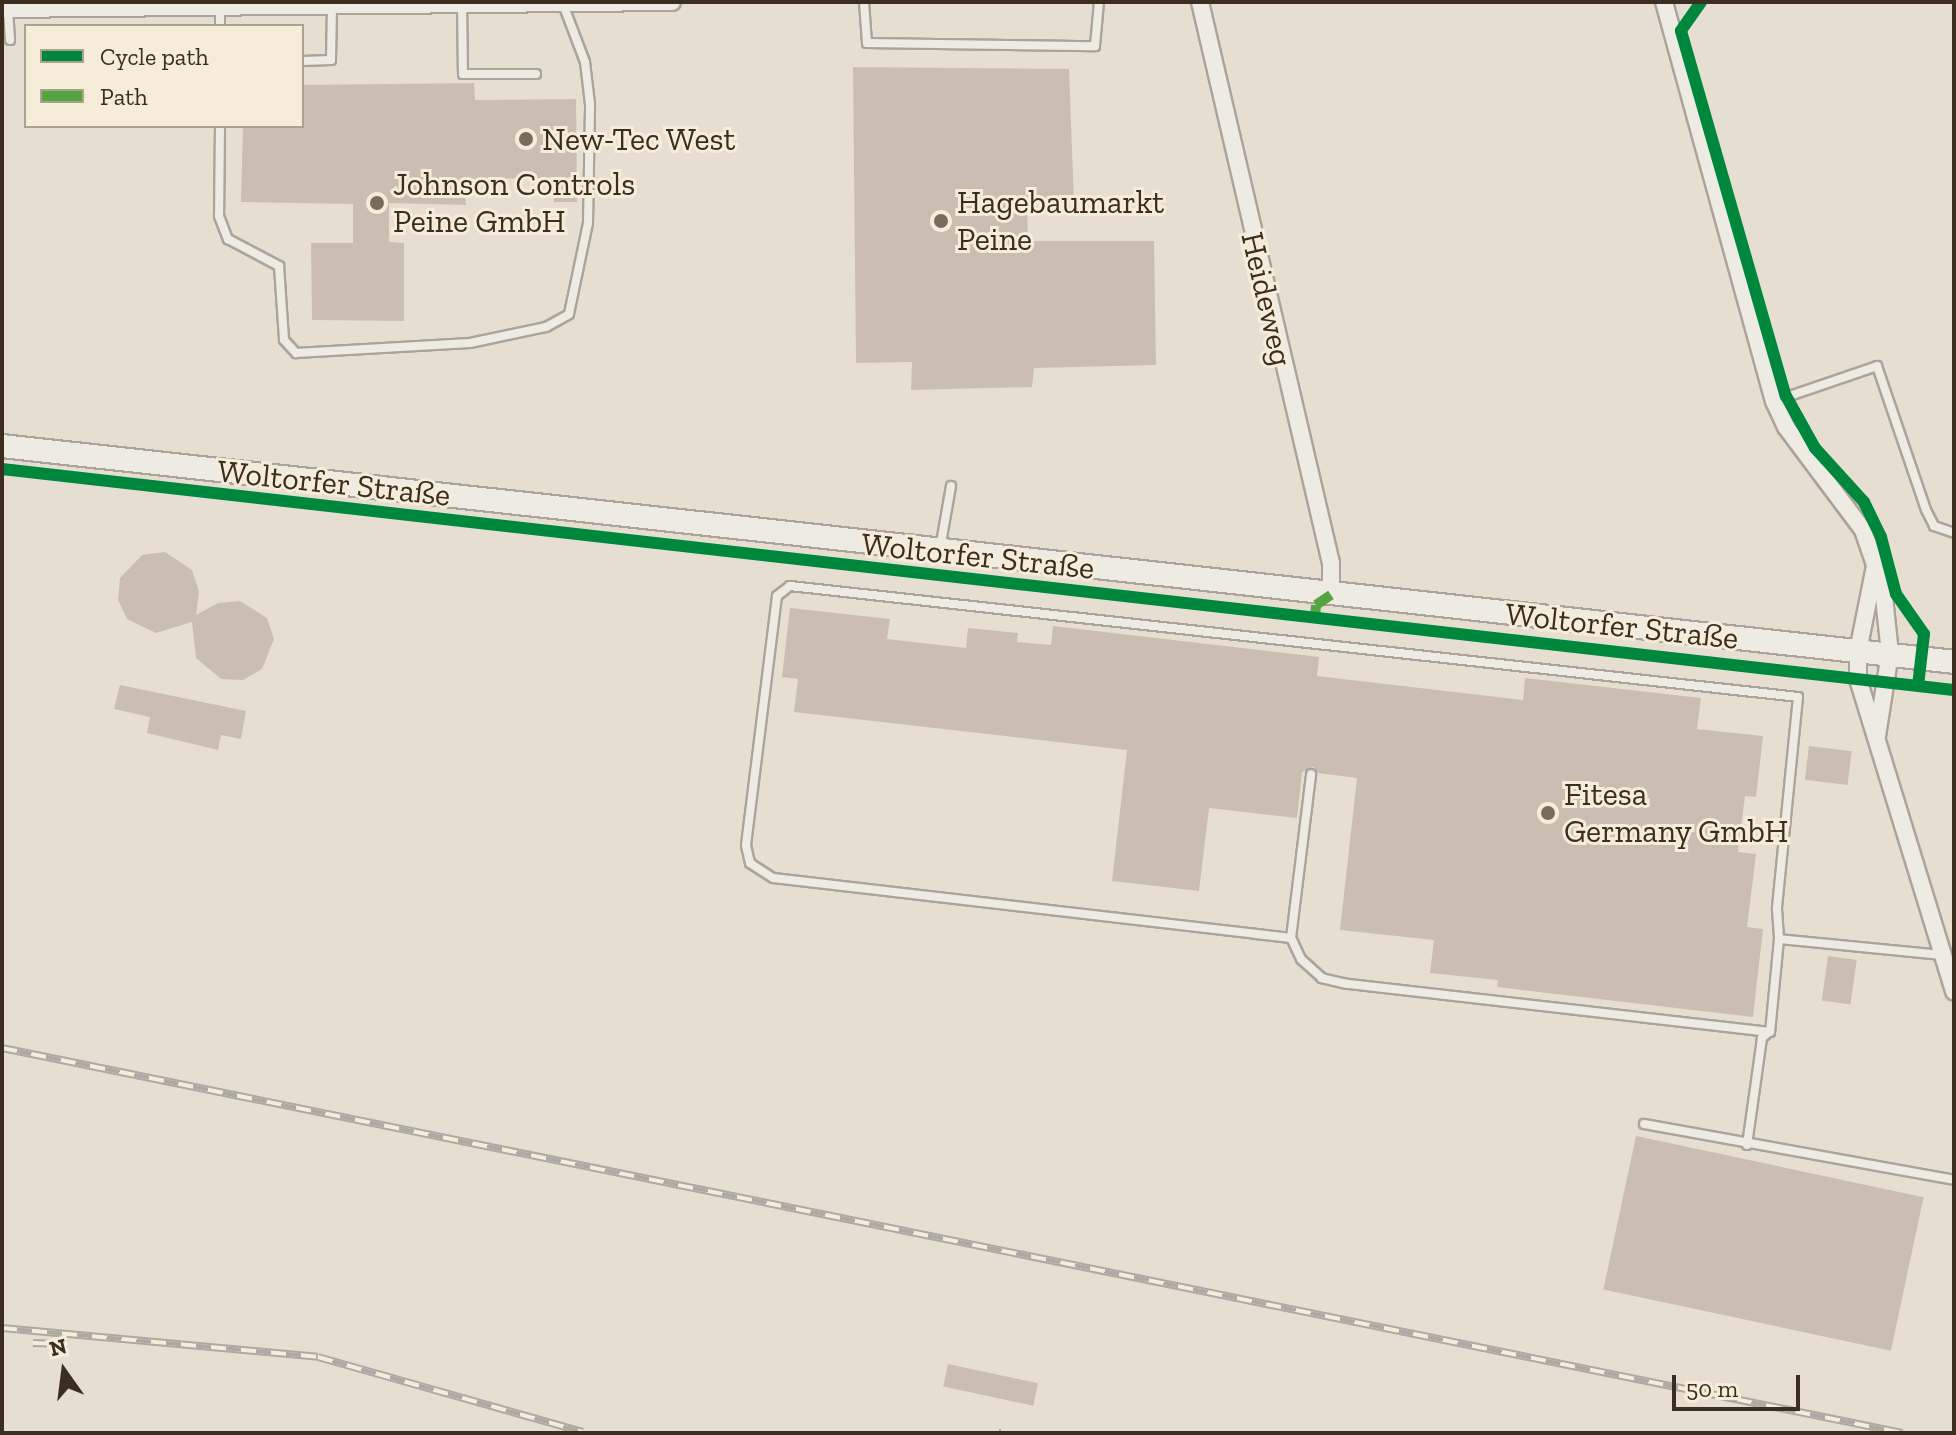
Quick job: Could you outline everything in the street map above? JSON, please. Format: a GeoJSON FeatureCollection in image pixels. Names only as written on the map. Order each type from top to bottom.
{"type":"FeatureCollection","features":[{"type":"Feature","properties":{"kind":"main road","name":"Woltorfer Straße"},"geometry":{"type":"LineString","coordinates":[[2,446],[1954,662]]}},
{"type":"Feature","properties":{"kind":"street"},"geometry":{"type":"LineString","coordinates":[[13,7],[672,2]]}},
{"type":"Feature","properties":{"kind":"street","name":"Heideweg"},"geometry":{"type":"LineString","coordinates":[[1200,2],[1331,563],[1331,595]]}},
{"type":"Feature","properties":{"kind":"street"},"geometry":{"type":"LineString","coordinates":[[1664,2],[1774,401],[1786,427],[1851,510],[1875,564],[1891,629],[1877,736]]}},
{"type":"Feature","properties":{"kind":"street"},"geometry":{"type":"LineString","coordinates":[[1875,564],[1858,651],[1858,679],[1952,981]]}},
{"type":"Feature","properties":{"kind":"lane"},"geometry":{"type":"LineString","coordinates":[[864,2],[867,43],[1095,46],[1099,2]]}},
{"type":"Feature","properties":{"kind":"lane"},"geometry":{"type":"LineString","coordinates":[[462,4],[463,74],[536,74]]}},
{"type":"Feature","properties":{"kind":"lane"},"geometry":{"type":"LineString","coordinates":[[220,128],[219,216],[228,239],[279,266],[284,340],[296,353],[470,343],[546,327],[569,314],[588,223],[590,104],[585,62],[563,4]]}},
{"type":"Feature","properties":{"kind":"lane"},"geometry":{"type":"LineString","coordinates":[[220,5],[220,24]]}},
{"type":"Feature","properties":{"kind":"lane"},"geometry":{"type":"LineString","coordinates":[[304,61],[331,60],[332,5]]}},
{"type":"Feature","properties":{"kind":"lane"},"geometry":{"type":"LineString","coordinates":[[10,40],[13,7]]}},
{"type":"Feature","properties":{"kind":"lane"},"geometry":{"type":"LineString","coordinates":[[1774,401],[1877,366],[1926,510],[1934,526],[1954,533]]}},
{"type":"Feature","properties":{"kind":"lane"},"geometry":{"type":"LineString","coordinates":[[939,552],[951,486]]}},
{"type":"Feature","properties":{"kind":"lane"},"geometry":{"type":"LineString","coordinates":[[1291,938],[773,878],[750,863],[746,845],[777,596],[790,586],[1798,697],[1777,909],[1779,939],[1770,1032],[1762,1038],[1747,1145]]}},
{"type":"Feature","properties":{"kind":"lane"},"geometry":{"type":"LineString","coordinates":[[1311,774],[1291,938],[1301,959],[1322,978],[1347,984],[1770,1032]]}},
{"type":"Feature","properties":{"kind":"lane"},"geometry":{"type":"LineString","coordinates":[[1779,939],[1944,955]]}},
{"type":"Feature","properties":{"kind":"lane"},"geometry":{"type":"LineString","coordinates":[[1644,1124],[1954,1180]]}},
{"type":"Feature","properties":{"kind":"building","name":"Hagebaumarkt Peine"},"geometry":{"type":"Polygon","coordinates":[[[853,67],[1069,69],[1074,202],[1027,202],[1028,241],[1154,241],[1156,365],[1034,368],[1032,387],[911,390],[912,362],[856,363],[853,67]]]}},
{"type":"Feature","properties":{"kind":"building","name":"Johnson Controls Peine GmbH"},"geometry":{"type":"Polygon","coordinates":[[[474,83],[475,100],[576,99],[577,202],[554,202],[554,178],[464,179],[466,205],[389,203],[389,242],[404,243],[404,321],[312,320],[311,243],[353,243],[353,204],[241,202],[243,128],[304,128],[304,85],[474,83]]]}},
{"type":"Feature","properties":{"kind":"building"},"geometry":{"type":"Polygon","coordinates":[[[165,552],[192,570],[199,591],[196,615],[218,603],[240,601],[267,618],[274,639],[262,669],[243,680],[221,679],[196,658],[192,622],[156,633],[127,619],[118,600],[120,578],[142,555],[165,552]]]}},
{"type":"Feature","properties":{"kind":"building","name":"Fitesa Germany GmbH"},"geometry":{"type":"Polygon","coordinates":[[[790,608],[890,619],[887,639],[966,648],[968,628],[1018,633],[1017,642],[1051,645],[1053,626],[1319,657],[1317,676],[1523,700],[1525,678],[1701,698],[1697,729],[1763,736],[1756,797],[1745,796],[1738,852],[1756,854],[1747,927],[1763,929],[1753,1017],[1497,987],[1498,980],[1430,973],[1434,940],[1340,930],[1357,778],[1318,773],[1313,767],[1302,772],[1297,818],[1209,808],[1199,891],[1112,881],[1127,750],[794,712],[798,679],[782,677],[790,608]]]}},
{"type":"Feature","properties":{"kind":"building"},"geometry":{"type":"Polygon","coordinates":[[[120,685],[246,711],[241,739],[221,735],[218,750],[147,733],[150,717],[114,709],[120,685]]]}},
{"type":"Feature","properties":{"kind":"building"},"geometry":{"type":"Polygon","coordinates":[[[1809,746],[1852,751],[1848,785],[1805,780],[1809,746]]]}},
{"type":"Feature","properties":{"kind":"building"},"geometry":{"type":"Polygon","coordinates":[[[1828,956],[1857,960],[1850,1005],[1822,1001],[1828,956]]]}},
{"type":"Feature","properties":{"kind":"building"},"geometry":{"type":"Polygon","coordinates":[[[1636,1136],[1924,1197],[1891,1351],[1603,1290],[1636,1136]]]}},
{"type":"Feature","properties":{"kind":"building"},"geometry":{"type":"Polygon","coordinates":[[[948,1364],[1038,1383],[1033,1406],[943,1386],[948,1364]]]}},
{"type":"Feature","properties":{"kind":"railway"},"geometry":{"type":"LineString","coordinates":[[2,1048],[1902,1433]]}},
{"type":"Feature","properties":{"kind":"railway"},"geometry":{"type":"LineString","coordinates":[[2,1328],[318,1357],[583,1432]]}},
{"type":"Feature","properties":{"kind":"railway"},"geometry":{"type":"LineString","coordinates":[[33,1343],[68,1344]]}},
{"type":"Feature","properties":{"kind":"marked path"},"geometry":{"type":"LineString","coordinates":[[1315,619],[1316,605],[1331,595]]}},
{"type":"Feature","properties":{"kind":"cycle path"},"geometry":{"type":"LineString","coordinates":[[1701,2],[1681,31],[1786,396],[1815,448],[1864,502],[1881,537],[1896,594],[1924,634],[1918,686]]}},
{"type":"Feature","properties":{"kind":"cycle path"},"geometry":{"type":"LineString","coordinates":[[2,469],[1954,690]]}},
{"type":"Feature","properties":{"kind":"place","name":"New-Tec West"},"geometry":{"type":"Point","coordinates":[526,139]}},
{"type":"Feature","properties":{"kind":"place","name":"Johnson Controls Peine GmbH"},"geometry":{"type":"Point","coordinates":[377,203]}},
{"type":"Feature","properties":{"kind":"place","name":"Hagebaumarkt Peine"},"geometry":{"type":"Point","coordinates":[941,221]}},
{"type":"Feature","properties":{"kind":"place","name":"Fitesa Germany GmbH"},"geometry":{"type":"Point","coordinates":[1548,813]}}]}
